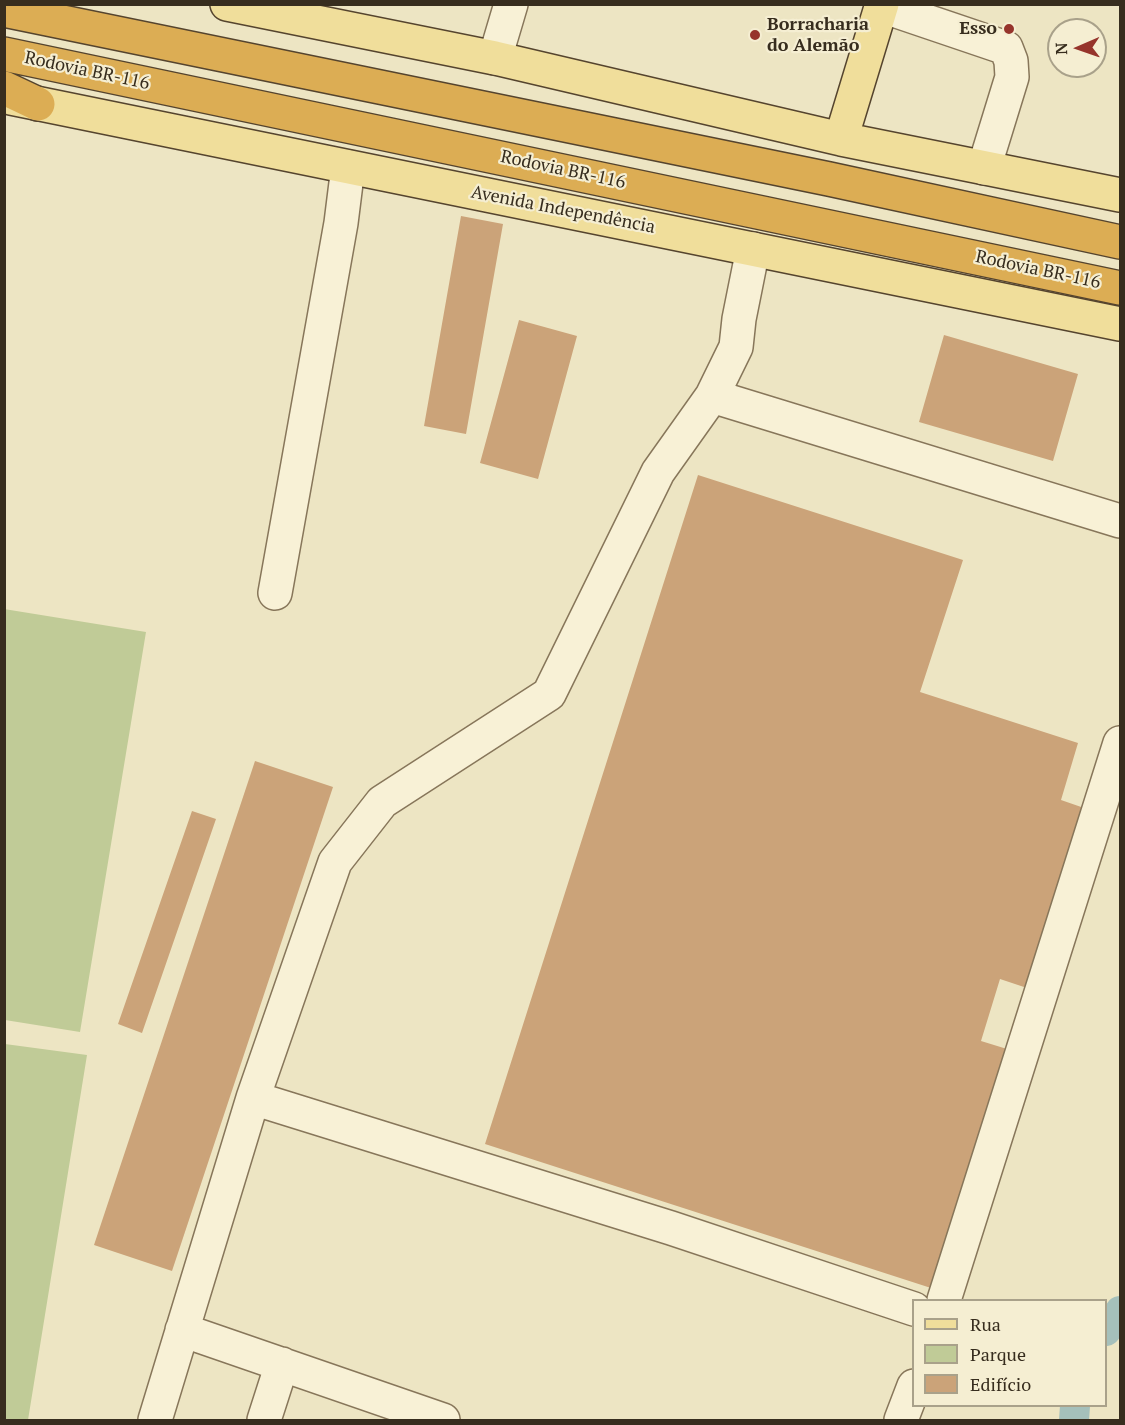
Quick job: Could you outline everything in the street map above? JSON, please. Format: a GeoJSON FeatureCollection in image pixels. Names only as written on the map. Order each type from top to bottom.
{"type":"FeatureCollection","features":[{"type":"Feature","properties":{"kind":"highway"},"geometry":{"type":"LineString","coordinates":[[4,10],[829,179],[1120,242]]}},
{"type":"Feature","properties":{"kind":"highway","name":"Rodovia BR-116"},"geometry":{"type":"LineString","coordinates":[[4,54],[1120,288]]}},
{"type":"Feature","properties":{"kind":"highway"},"geometry":{"type":"LineString","coordinates":[[4,88],[38,104]]}},
{"type":"Feature","properties":{"kind":"main road"},"geometry":{"type":"LineString","coordinates":[[227,4],[495,58],[841,139],[1120,195]]}},
{"type":"Feature","properties":{"kind":"main road"},"geometry":{"type":"LineString","coordinates":[[841,139],[882,5]]}},
{"type":"Feature","properties":{"kind":"main road","name":"Avenida Independência"},"geometry":{"type":"LineString","coordinates":[[4,97],[1120,324]]}},
{"type":"Feature","properties":{"kind":"street"},"geometry":{"type":"LineString","coordinates":[[495,58],[512,4]]}},
{"type":"Feature","properties":{"kind":"street"},"geometry":{"type":"LineString","coordinates":[[882,5],[1006,48],[1011,60],[1012,77],[984,168]]}},
{"type":"Feature","properties":{"kind":"street"},"geometry":{"type":"LineString","coordinates":[[275,593],[348,167]]}},
{"type":"Feature","properties":{"kind":"street"},"geometry":{"type":"LineString","coordinates":[[155,1420],[253,1098],[335,862],[382,802],[549,694],[658,472],[712,396],[736,347],[739,319],[753,249]]}},
{"type":"Feature","properties":{"kind":"street"},"geometry":{"type":"LineString","coordinates":[[712,396],[1120,521]]}},
{"type":"Feature","properties":{"kind":"street"},"geometry":{"type":"LineString","coordinates":[[944,1299],[1120,743]]}},
{"type":"Feature","properties":{"kind":"street"},"geometry":{"type":"LineString","coordinates":[[253,1098],[671,1228],[912,1308]]}},
{"type":"Feature","properties":{"kind":"street"},"geometry":{"type":"LineString","coordinates":[[182,1330],[443,1420]]}},
{"type":"Feature","properties":{"kind":"street"},"geometry":{"type":"LineString","coordinates":[[264,1420],[282,1364]]}},
{"type":"Feature","properties":{"kind":"street"},"geometry":{"type":"LineString","coordinates":[[901,1420],[912,1391]]}},
{"type":"Feature","properties":{"kind":"green space"},"geometry":{"type":"Polygon","coordinates":[[[4,609],[146,632],[80,1032],[5,1020],[4,609]]]}},
{"type":"Feature","properties":{"kind":"green space"},"geometry":{"type":"Polygon","coordinates":[[[5,1044],[87,1055],[28,1420],[5,1420],[5,1044]]]}},
{"type":"Feature","properties":{"kind":"building"},"geometry":{"type":"Polygon","coordinates":[[[461,216],[503,224],[466,434],[424,426],[461,216]]]}},
{"type":"Feature","properties":{"kind":"building"},"geometry":{"type":"Polygon","coordinates":[[[519,320],[577,336],[538,479],[480,463],[519,320]]]}},
{"type":"Feature","properties":{"kind":"building"},"geometry":{"type":"Polygon","coordinates":[[[944,335],[1078,374],[1053,461],[919,422],[944,335]]]}},
{"type":"Feature","properties":{"kind":"building"},"geometry":{"type":"Polygon","coordinates":[[[698,475],[963,560],[920,692],[1078,743],[1061,800],[1087,809],[1030,989],[1000,979],[981,1041],[1007,1049],[931,1288],[485,1144],[698,475]]]}},
{"type":"Feature","properties":{"kind":"building"},"geometry":{"type":"Polygon","coordinates":[[[255,761],[333,787],[172,1271],[94,1245],[255,761]]]}},
{"type":"Feature","properties":{"kind":"building"},"geometry":{"type":"Polygon","coordinates":[[[192,811],[216,819],[142,1033],[118,1024],[192,811]]]}},
{"type":"Feature","properties":{"kind":"waterway"},"geometry":{"type":"LineString","coordinates":[[1107,1330],[1120,1311]]}},
{"type":"Feature","properties":{"kind":"waterway"},"geometry":{"type":"LineString","coordinates":[[1074,1420],[1075,1407]]}},
{"type":"Feature","properties":{"kind":"place","name":"Esso"},"geometry":{"type":"Point","coordinates":[1009,29]}},
{"type":"Feature","properties":{"kind":"place","name":"Borracharia do Alemão"},"geometry":{"type":"Point","coordinates":[755,35]}}]}
